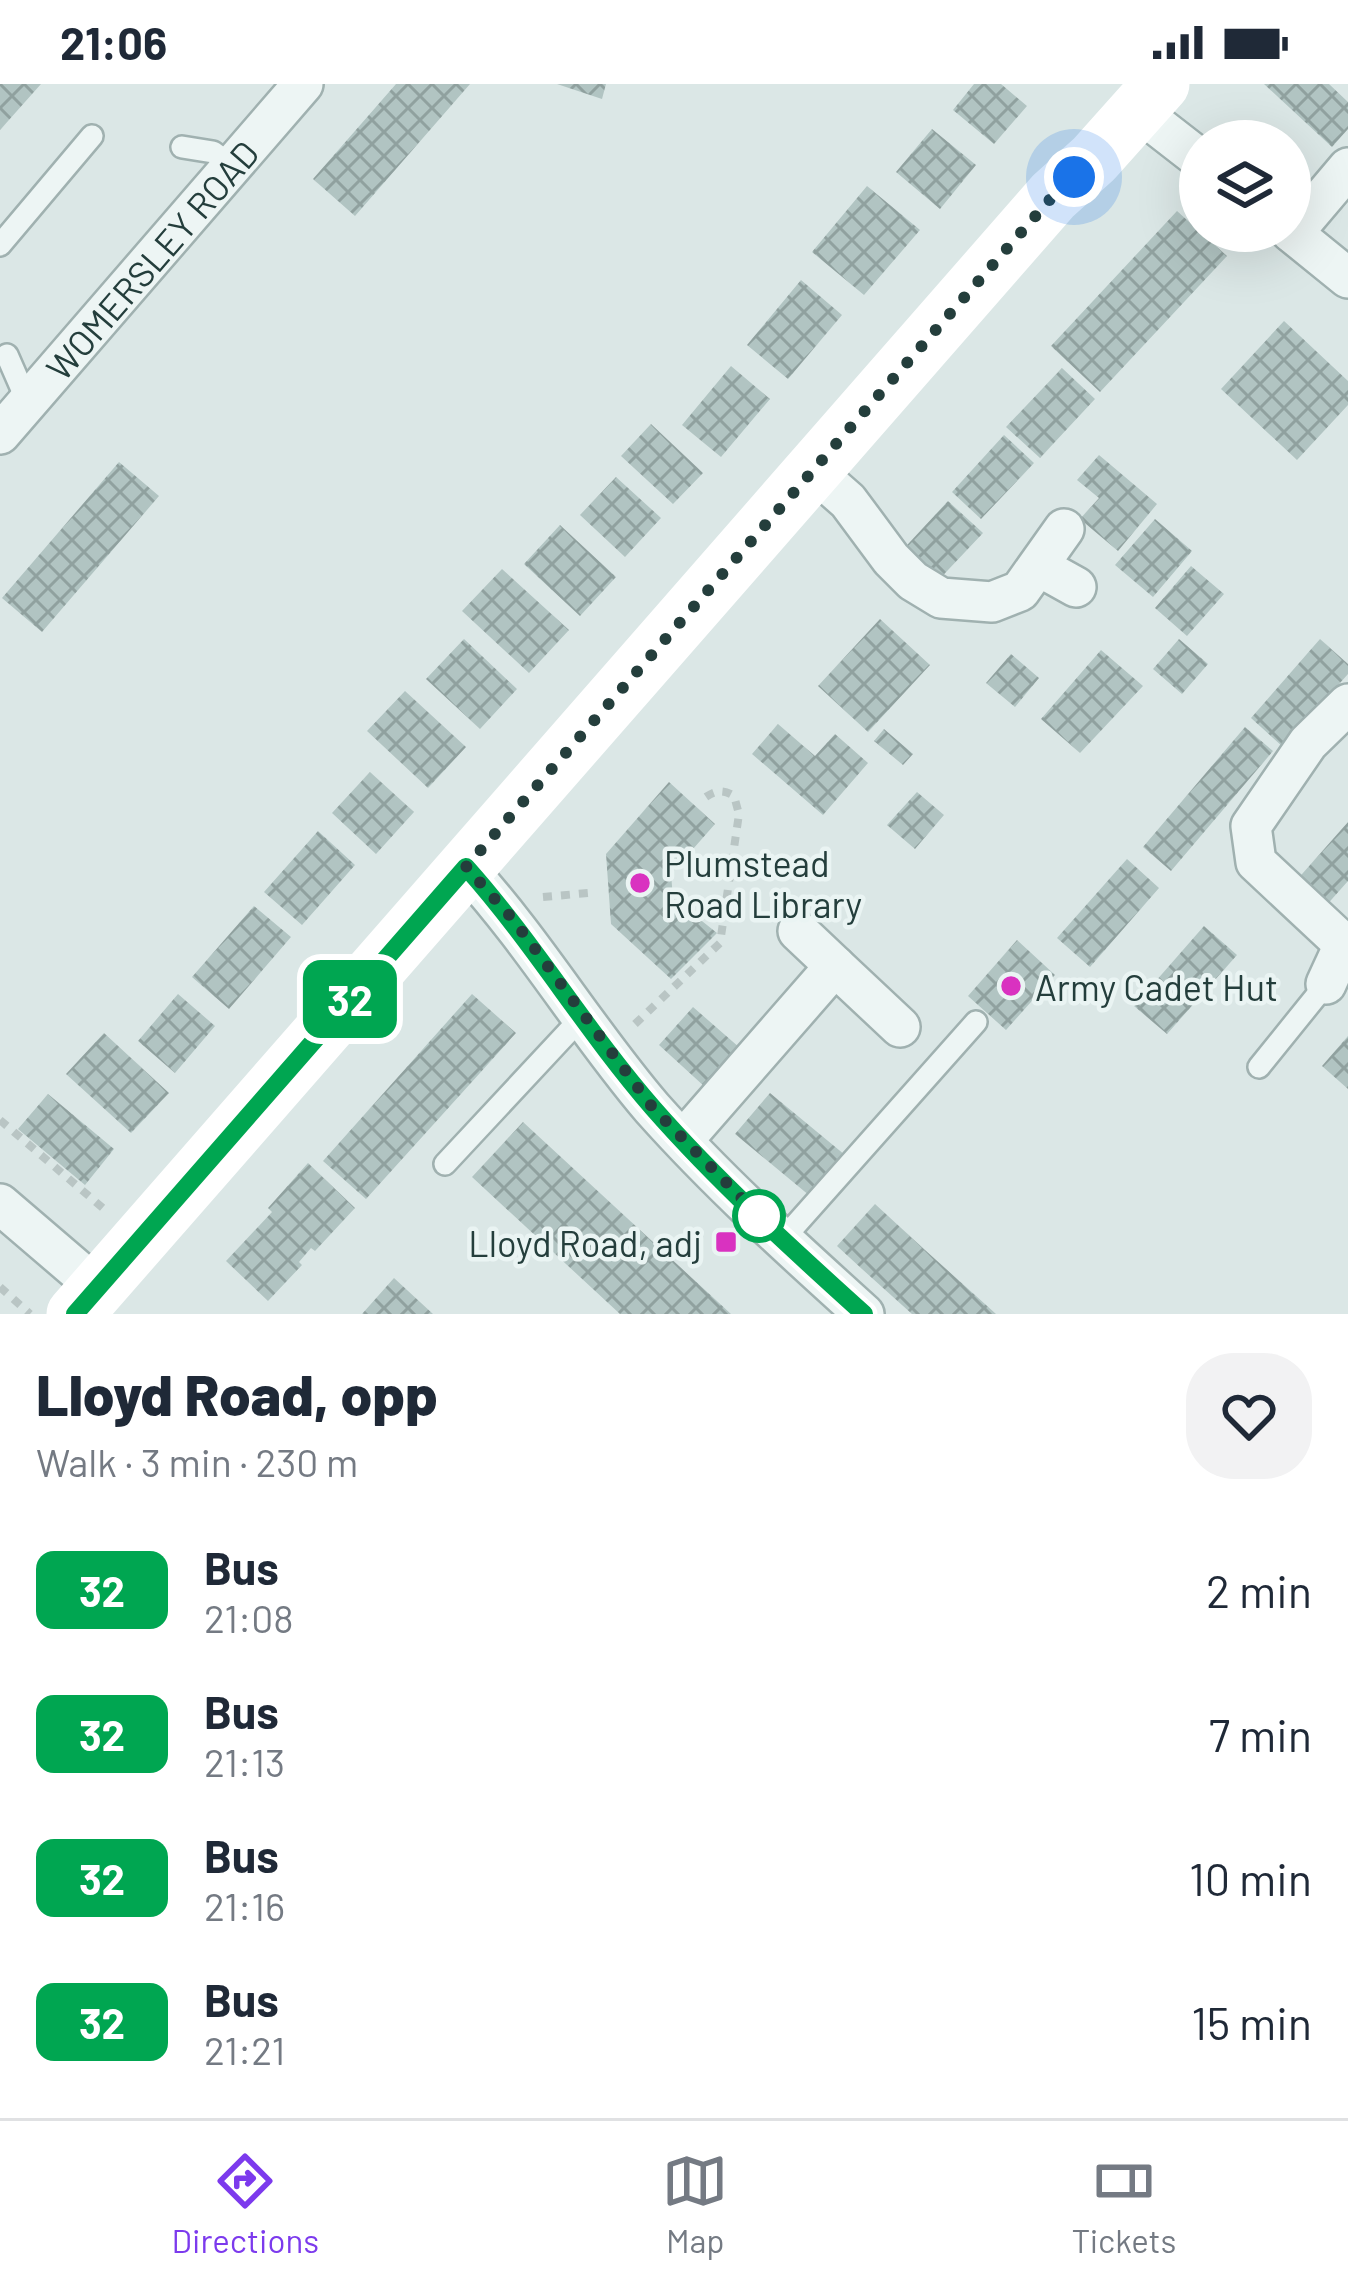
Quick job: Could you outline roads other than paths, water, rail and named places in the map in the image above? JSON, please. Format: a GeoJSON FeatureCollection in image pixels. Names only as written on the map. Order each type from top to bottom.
{"type":"FeatureCollection","features":[{"type":"Feature","properties":{"kind":"main road"},"geometry":{"type":"LineString","coordinates":[[87,1301],[1053,196],[1094,159],[1149,97]]}},
{"type":"Feature","properties":{"kind":"street","name":"WOMERSLEY ROAD"},"geometry":{"type":"LineString","coordinates":[[0,434],[303,84]]}},
{"type":"Feature","properties":{"kind":"street"},"geometry":{"type":"LineString","coordinates":[[1149,97],[1179,133]]}},
{"type":"Feature","properties":{"kind":"street"},"geometry":{"type":"LineString","coordinates":[[1311,210],[1348,168]]}},
{"type":"Feature","properties":{"kind":"street"},"geometry":{"type":"LineString","coordinates":[[1311,248],[1348,278]]}},
{"type":"Feature","properties":{"kind":"street"},"geometry":{"type":"LineString","coordinates":[[815,472],[848,501],[891,560],[941,598],[992,602],[1020,591],[1064,529]]}},
{"type":"Feature","properties":{"kind":"street"},"geometry":{"type":"LineString","coordinates":[[1040,567],[1076,586]]}},
{"type":"Feature","properties":{"kind":"street"},"geometry":{"type":"LineString","coordinates":[[1326,984],[1346,947],[1256,862],[1251,826],[1308,743],[1348,704]]}},
{"type":"Feature","properties":{"kind":"street"},"geometry":{"type":"LineString","coordinates":[[466,867],[512,918],[653,1108],[783,1239],[822,1301],[864,1314]]}},
{"type":"Feature","properties":{"kind":"street"},"geometry":{"type":"LineString","coordinates":[[798,932],[900,1027]]}},
{"type":"Feature","properties":{"kind":"street"},"geometry":{"type":"LineString","coordinates":[[684,1139],[836,967]]}},
{"type":"Feature","properties":{"kind":"street"},"geometry":{"type":"LineString","coordinates":[[0,1204],[87,1301]]}},
{"type":"Feature","properties":{"kind":"lane"},"geometry":{"type":"LineString","coordinates":[[0,245],[92,136]]}},
{"type":"Feature","properties":{"kind":"lane"},"geometry":{"type":"LineString","coordinates":[[182,147],[213,152],[231,165]]}},
{"type":"Feature","properties":{"kind":"lane"},"geometry":{"type":"LineString","coordinates":[[7,355],[28,403]]}},
{"type":"Feature","properties":{"kind":"lane"},"geometry":{"type":"LineString","coordinates":[[1259,1067],[1326,984]]}},
{"type":"Feature","properties":{"kind":"lane"},"geometry":{"type":"LineString","coordinates":[[445,1164],[583,1016]]}},
{"type":"Feature","properties":{"kind":"lane"},"geometry":{"type":"LineString","coordinates":[[783,1239],[976,1022]]}},
{"type":"Feature","properties":{"kind":"place","name":"Plumstead Road Library"},"geometry":{"type":"Point","coordinates":[640,883]}},
{"type":"Feature","properties":{"kind":"place","name":"Army Cadet Hut"},"geometry":{"type":"Point","coordinates":[1011,986]}},
{"type":"Feature","properties":{"kind":"place","name":"Lloyd Road, adj"},"geometry":{"type":"Point","coordinates":[726,1242]}}]}
